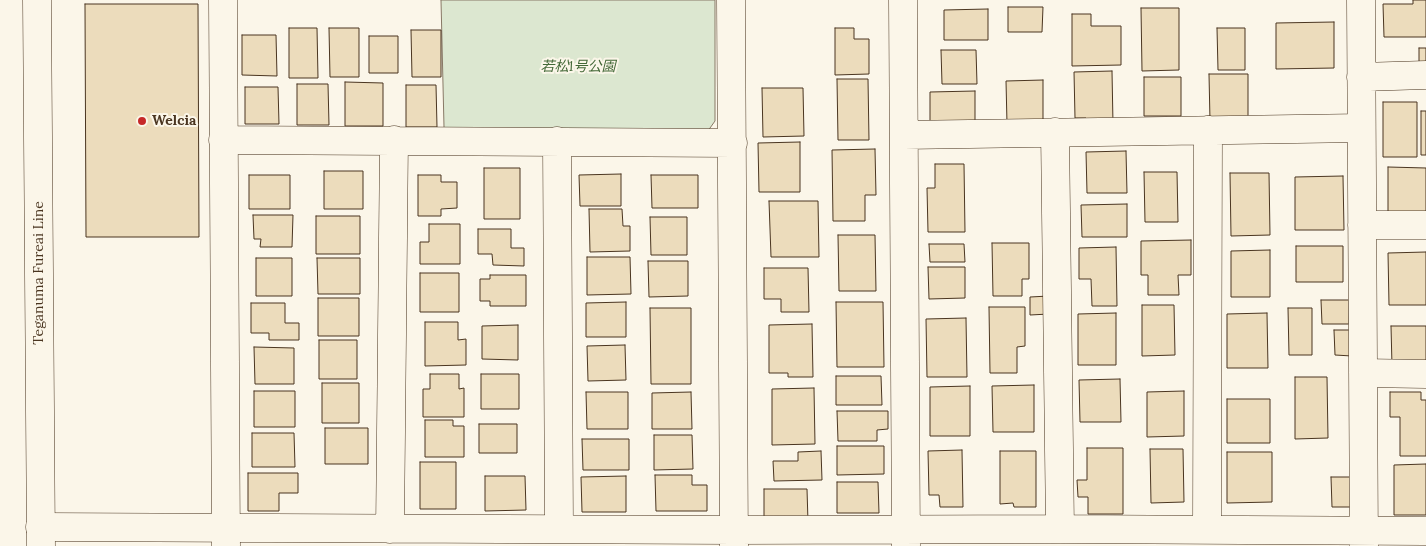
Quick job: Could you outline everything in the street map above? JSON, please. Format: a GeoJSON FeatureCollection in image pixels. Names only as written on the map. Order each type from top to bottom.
{"type":"FeatureCollection","features":[{"type":"Feature","properties":{"kind":"street","name":"Teganuma Fureai Line"},"geometry":{"type":"LineString","coordinates":[[37,0],[41,536]]}},
{"type":"Feature","properties":{"kind":"street"},"geometry":{"type":"LineString","coordinates":[[223,0],[226,537]]}},
{"type":"Feature","properties":{"kind":"street"},"geometry":{"type":"LineString","coordinates":[[732,0],[734,538]]}},
{"type":"Feature","properties":{"kind":"street"},"geometry":{"type":"LineString","coordinates":[[903,0],[905,538]]}},
{"type":"Feature","properties":{"kind":"street"},"geometry":{"type":"LineString","coordinates":[[1361,0],[1364,538]]}},
{"type":"Feature","properties":{"kind":"street"},"geometry":{"type":"LineString","coordinates":[[1361,77],[1426,75]]}},
{"type":"Feature","properties":{"kind":"street"},"geometry":{"type":"LineString","coordinates":[[904,134],[1361,128]]}},
{"type":"Feature","properties":{"kind":"street"},"geometry":{"type":"LineString","coordinates":[[1208,130],[1208,530]]}},
{"type":"Feature","properties":{"kind":"street"},"geometry":{"type":"LineString","coordinates":[[1055,132],[1060,529]]}},
{"type":"Feature","properties":{"kind":"street"},"geometry":{"type":"LineString","coordinates":[[223,140],[733,142]]}},
{"type":"Feature","properties":{"kind":"street"},"geometry":{"type":"LineString","coordinates":[[390,529],[394,140]]}},
{"type":"Feature","properties":{"kind":"street"},"geometry":{"type":"LineString","coordinates":[[557,141],[558,529]]}},
{"type":"Feature","properties":{"kind":"street"},"geometry":{"type":"LineString","coordinates":[[1362,225],[1426,225]]}},
{"type":"Feature","properties":{"kind":"street"},"geometry":{"type":"LineString","coordinates":[[1363,373],[1426,374]]}},
{"type":"Feature","properties":{"kind":"street"},"geometry":{"type":"LineString","coordinates":[[41,536],[226,537],[390,529],[558,529],[734,538],[905,538],[1060,529],[1208,530],[1364,538],[1426,531]]}},
{"type":"Feature","properties":{"kind":"green space","name":"若松1号公園"},"geometry":{"type":"Polygon","coordinates":[[[441,0],[715,0],[715,121],[705,135],[445,133],[441,0]]]}},
{"type":"Feature","properties":{"kind":"building"},"geometry":{"type":"Polygon","coordinates":[[[1413,0],[1426,0],[1426,37],[1384,37],[1383,4],[1413,4],[1413,0]]]}},
{"type":"Feature","properties":{"kind":"building","name":"Welcia"},"geometry":{"type":"Polygon","coordinates":[[[85,4],[198,4],[199,237],[86,237],[85,4]]]}},
{"type":"Feature","properties":{"kind":"building"},"geometry":{"type":"Polygon","coordinates":[[[1008,7],[1043,7],[1042,32],[1008,32],[1008,7]]]}},
{"type":"Feature","properties":{"kind":"building"},"geometry":{"type":"Polygon","coordinates":[[[1141,8],[1179,8],[1179,70],[1142,71],[1141,8]]]}},
{"type":"Feature","properties":{"kind":"building"},"geometry":{"type":"Polygon","coordinates":[[[988,9],[988,40],[944,40],[944,10],[988,9]]]}},
{"type":"Feature","properties":{"kind":"building"},"geometry":{"type":"Polygon","coordinates":[[[1072,14],[1091,14],[1091,26],[1121,26],[1121,65],[1072,66],[1072,14]]]}},
{"type":"Feature","properties":{"kind":"building"},"geometry":{"type":"Polygon","coordinates":[[[1334,22],[1334,68],[1276,69],[1276,23],[1334,22]]]}},
{"type":"Feature","properties":{"kind":"building"},"geometry":{"type":"Polygon","coordinates":[[[289,28],[317,28],[318,78],[289,78],[289,28]]]}},
{"type":"Feature","properties":{"kind":"building"},"geometry":{"type":"Polygon","coordinates":[[[329,28],[359,28],[359,77],[330,77],[329,28]]]}},
{"type":"Feature","properties":{"kind":"building"},"geometry":{"type":"Polygon","coordinates":[[[835,28],[854,28],[854,39],[869,39],[869,74],[835,75],[835,28]]]}},
{"type":"Feature","properties":{"kind":"building"},"geometry":{"type":"Polygon","coordinates":[[[1217,28],[1245,28],[1245,70],[1218,70],[1217,28]]]}},
{"type":"Feature","properties":{"kind":"building"},"geometry":{"type":"Polygon","coordinates":[[[411,30],[441,30],[441,77],[412,77],[411,30]]]}},
{"type":"Feature","properties":{"kind":"building"},"geometry":{"type":"Polygon","coordinates":[[[242,35],[276,35],[277,76],[242,75],[242,35]]]}},
{"type":"Feature","properties":{"kind":"building"},"geometry":{"type":"Polygon","coordinates":[[[369,36],[398,36],[398,73],[369,73],[369,36]]]}},
{"type":"Feature","properties":{"kind":"building"},"geometry":{"type":"Polygon","coordinates":[[[1419,48],[1426,48],[1426,67],[1419,67],[1419,48]]]}},
{"type":"Feature","properties":{"kind":"building"},"geometry":{"type":"Polygon","coordinates":[[[941,50],[976,50],[977,84],[942,84],[941,50]]]}},
{"type":"Feature","properties":{"kind":"building"},"geometry":{"type":"Polygon","coordinates":[[[1112,71],[1113,124],[1086,124],[1086,118],[1075,118],[1074,72],[1112,71]]]}},
{"type":"Feature","properties":{"kind":"building"},"geometry":{"type":"Polygon","coordinates":[[[1209,74],[1248,74],[1248,121],[1210,121],[1209,74]]]}},
{"type":"Feature","properties":{"kind":"building"},"geometry":{"type":"Polygon","coordinates":[[[1144,77],[1181,77],[1181,116],[1144,116],[1144,77]]]}},
{"type":"Feature","properties":{"kind":"building"},"geometry":{"type":"Polygon","coordinates":[[[837,79],[868,79],[869,140],[838,140],[837,79]]]}},
{"type":"Feature","properties":{"kind":"building"},"geometry":{"type":"Polygon","coordinates":[[[1043,80],[1043,124],[1007,124],[1006,81],[1043,80]]]}},
{"type":"Feature","properties":{"kind":"building"},"geometry":{"type":"Polygon","coordinates":[[[345,82],[383,83],[383,126],[345,126],[345,82]]]}},
{"type":"Feature","properties":{"kind":"building"},"geometry":{"type":"Polygon","coordinates":[[[297,84],[328,84],[329,125],[297,125],[297,84]]]}},
{"type":"Feature","properties":{"kind":"building"},"geometry":{"type":"Polygon","coordinates":[[[406,85],[436,85],[437,127],[406,127],[406,85]]]}},
{"type":"Feature","properties":{"kind":"building"},"geometry":{"type":"Polygon","coordinates":[[[245,87],[278,87],[279,124],[245,124],[245,87]]]}},
{"type":"Feature","properties":{"kind":"building"},"geometry":{"type":"Polygon","coordinates":[[[762,88],[803,88],[804,136],[763,137],[762,88]]]}},
{"type":"Feature","properties":{"kind":"building"},"geometry":{"type":"Polygon","coordinates":[[[975,91],[975,126],[930,126],[930,92],[975,91]]]}},
{"type":"Feature","properties":{"kind":"building"},"geometry":{"type":"Polygon","coordinates":[[[1383,102],[1417,102],[1417,157],[1383,157],[1383,102]]]}},
{"type":"Feature","properties":{"kind":"building"},"geometry":{"type":"Polygon","coordinates":[[[1421,111],[1426,111],[1426,155],[1421,155],[1421,111]]]}},
{"type":"Feature","properties":{"kind":"building"},"geometry":{"type":"Polygon","coordinates":[[[800,142],[800,192],[759,192],[758,143],[800,142]]]}},
{"type":"Feature","properties":{"kind":"building"},"geometry":{"type":"Polygon","coordinates":[[[875,149],[876,195],[865,195],[865,221],[833,221],[832,150],[875,149]]]}},
{"type":"Feature","properties":{"kind":"building"},"geometry":{"type":"Polygon","coordinates":[[[1126,151],[1127,193],[1087,193],[1086,152],[1126,151]]]}},
{"type":"Feature","properties":{"kind":"building"},"geometry":{"type":"Polygon","coordinates":[[[935,164],[964,164],[965,232],[928,232],[927,188],[935,188],[935,164]]]}},
{"type":"Feature","properties":{"kind":"building"},"geometry":{"type":"Polygon","coordinates":[[[1388,167],[1426,168],[1426,214],[1388,214],[1388,167]]]}},
{"type":"Feature","properties":{"kind":"building"},"geometry":{"type":"Polygon","coordinates":[[[484,168],[520,168],[520,219],[484,219],[484,168]]]}},
{"type":"Feature","properties":{"kind":"building"},"geometry":{"type":"Polygon","coordinates":[[[324,171],[363,171],[363,209],[324,209],[324,171]]]}},
{"type":"Feature","properties":{"kind":"building"},"geometry":{"type":"Polygon","coordinates":[[[1144,172],[1177,172],[1178,222],[1145,222],[1144,172]]]}},
{"type":"Feature","properties":{"kind":"building"},"geometry":{"type":"Polygon","coordinates":[[[1230,173],[1269,173],[1270,235],[1231,236],[1230,173]]]}},
{"type":"Feature","properties":{"kind":"building"},"geometry":{"type":"Polygon","coordinates":[[[621,174],[621,206],[580,206],[579,175],[621,174]]]}},
{"type":"Feature","properties":{"kind":"building"},"geometry":{"type":"Polygon","coordinates":[[[249,175],[290,175],[290,209],[249,209],[249,175]]]}},
{"type":"Feature","properties":{"kind":"building"},"geometry":{"type":"Polygon","coordinates":[[[418,175],[441,175],[441,182],[457,182],[457,208],[441,209],[441,216],[418,216],[418,175]]]}},
{"type":"Feature","properties":{"kind":"building"},"geometry":{"type":"Polygon","coordinates":[[[651,175],[698,175],[698,208],[652,208],[651,175]]]}},
{"type":"Feature","properties":{"kind":"building"},"geometry":{"type":"Polygon","coordinates":[[[1343,176],[1344,230],[1295,230],[1295,177],[1343,176]]]}},
{"type":"Feature","properties":{"kind":"building"},"geometry":{"type":"Polygon","coordinates":[[[769,201],[818,201],[819,257],[771,257],[769,201]]]}},
{"type":"Feature","properties":{"kind":"building"},"geometry":{"type":"Polygon","coordinates":[[[1127,204],[1127,237],[1082,237],[1081,205],[1127,204]]]}},
{"type":"Feature","properties":{"kind":"building"},"geometry":{"type":"Polygon","coordinates":[[[589,209],[622,209],[623,226],[630,226],[630,251],[590,252],[589,209]]]}},
{"type":"Feature","properties":{"kind":"building"},"geometry":{"type":"Polygon","coordinates":[[[253,215],[293,215],[292,247],[260,247],[261,239],[254,239],[253,215]]]}},
{"type":"Feature","properties":{"kind":"building"},"geometry":{"type":"Polygon","coordinates":[[[316,216],[360,216],[360,254],[316,254],[316,216]]]}},
{"type":"Feature","properties":{"kind":"building"},"geometry":{"type":"Polygon","coordinates":[[[650,217],[687,217],[687,255],[651,255],[650,217]]]}},
{"type":"Feature","properties":{"kind":"building"},"geometry":{"type":"Polygon","coordinates":[[[429,224],[460,224],[460,264],[420,264],[420,242],[429,242],[429,224]]]}},
{"type":"Feature","properties":{"kind":"building"},"geometry":{"type":"Polygon","coordinates":[[[478,229],[511,229],[511,248],[524,248],[524,266],[493,265],[492,254],[478,254],[478,229]]]}},
{"type":"Feature","properties":{"kind":"building"},"geometry":{"type":"Polygon","coordinates":[[[838,235],[875,235],[876,291],[839,291],[838,235]]]}},
{"type":"Feature","properties":{"kind":"building"},"geometry":{"type":"Polygon","coordinates":[[[1191,240],[1191,275],[1178,275],[1179,295],[1148,295],[1148,275],[1141,275],[1141,241],[1191,240]]]}},
{"type":"Feature","properties":{"kind":"building"},"geometry":{"type":"Polygon","coordinates":[[[992,243],[1029,243],[1029,279],[1022,279],[1022,296],[993,296],[992,243]]]}},
{"type":"Feature","properties":{"kind":"building"},"geometry":{"type":"Polygon","coordinates":[[[929,244],[964,244],[965,262],[930,262],[929,244]]]}},
{"type":"Feature","properties":{"kind":"building"},"geometry":{"type":"Polygon","coordinates":[[[1296,246],[1343,246],[1343,282],[1296,282],[1296,246]]]}},
{"type":"Feature","properties":{"kind":"building"},"geometry":{"type":"Polygon","coordinates":[[[1116,247],[1117,306],[1092,306],[1091,279],[1079,279],[1079,248],[1116,247]]]}},
{"type":"Feature","properties":{"kind":"building"},"geometry":{"type":"Polygon","coordinates":[[[1270,250],[1270,297],[1231,297],[1231,251],[1270,250]]]}},
{"type":"Feature","properties":{"kind":"building"},"geometry":{"type":"Polygon","coordinates":[[[1426,252],[1426,305],[1389,305],[1388,253],[1426,252]]]}},
{"type":"Feature","properties":{"kind":"building"},"geometry":{"type":"Polygon","coordinates":[[[587,257],[630,257],[631,294],[587,295],[587,257]]]}},
{"type":"Feature","properties":{"kind":"building"},"geometry":{"type":"Polygon","coordinates":[[[256,258],[292,258],[292,296],[256,296],[256,258]]]}},
{"type":"Feature","properties":{"kind":"building"},"geometry":{"type":"Polygon","coordinates":[[[317,258],[360,258],[360,294],[318,294],[317,258]]]}},
{"type":"Feature","properties":{"kind":"building"},"geometry":{"type":"Polygon","coordinates":[[[648,261],[688,261],[688,296],[649,297],[648,261]]]}},
{"type":"Feature","properties":{"kind":"building"},"geometry":{"type":"Polygon","coordinates":[[[928,267],[965,267],[965,298],[929,299],[928,267]]]}},
{"type":"Feature","properties":{"kind":"building"},"geometry":{"type":"Polygon","coordinates":[[[764,268],[808,268],[809,312],[781,312],[781,299],[764,299],[764,268]]]}},
{"type":"Feature","properties":{"kind":"building"},"geometry":{"type":"Polygon","coordinates":[[[420,273],[459,273],[459,312],[420,312],[420,273]]]}},
{"type":"Feature","properties":{"kind":"building"},"geometry":{"type":"Polygon","coordinates":[[[490,275],[526,275],[526,306],[490,306],[490,301],[480,301],[480,279],[490,279],[490,275]]]}},
{"type":"Feature","properties":{"kind":"building"},"geometry":{"type":"Polygon","coordinates":[[[1049,296],[1049,314],[1030,315],[1030,297],[1049,296]]]}},
{"type":"Feature","properties":{"kind":"building"},"geometry":{"type":"Polygon","coordinates":[[[318,298],[359,298],[359,336],[318,336],[318,298]]]}},
{"type":"Feature","properties":{"kind":"building"},"geometry":{"type":"Polygon","coordinates":[[[1321,300],[1349,300],[1349,324],[1322,324],[1321,300]]]}},
{"type":"Feature","properties":{"kind":"building"},"geometry":{"type":"Polygon","coordinates":[[[626,302],[626,337],[586,337],[586,303],[626,302]]]}},
{"type":"Feature","properties":{"kind":"building"},"geometry":{"type":"Polygon","coordinates":[[[836,302],[883,302],[884,367],[837,367],[836,302]]]}},
{"type":"Feature","properties":{"kind":"building"},"geometry":{"type":"Polygon","coordinates":[[[251,303],[285,303],[285,323],[299,323],[299,340],[269,340],[269,333],[251,333],[251,303]]]}},
{"type":"Feature","properties":{"kind":"building"},"geometry":{"type":"Polygon","coordinates":[[[1142,305],[1174,305],[1175,355],[1142,356],[1142,305]]]}},
{"type":"Feature","properties":{"kind":"building"},"geometry":{"type":"Polygon","coordinates":[[[989,307],[1025,307],[1025,346],[1017,347],[1017,373],[990,373],[989,307]]]}},
{"type":"Feature","properties":{"kind":"building"},"geometry":{"type":"Polygon","coordinates":[[[650,308],[691,308],[691,384],[651,384],[650,308]]]}},
{"type":"Feature","properties":{"kind":"building"},"geometry":{"type":"Polygon","coordinates":[[[1288,308],[1312,308],[1312,355],[1289,355],[1288,308]]]}},
{"type":"Feature","properties":{"kind":"building"},"geometry":{"type":"Polygon","coordinates":[[[1116,313],[1116,365],[1078,365],[1078,314],[1116,313]]]}},
{"type":"Feature","properties":{"kind":"building"},"geometry":{"type":"Polygon","coordinates":[[[1267,313],[1268,368],[1227,368],[1227,314],[1267,313]]]}},
{"type":"Feature","properties":{"kind":"building"},"geometry":{"type":"Polygon","coordinates":[[[966,318],[967,377],[927,377],[926,319],[966,318]]]}},
{"type":"Feature","properties":{"kind":"building"},"geometry":{"type":"Polygon","coordinates":[[[425,322],[458,322],[458,340],[466,339],[466,365],[425,366],[425,322]]]}},
{"type":"Feature","properties":{"kind":"building"},"geometry":{"type":"Polygon","coordinates":[[[812,324],[813,377],[788,377],[788,373],[769,373],[769,325],[812,324]]]}},
{"type":"Feature","properties":{"kind":"building"},"geometry":{"type":"Polygon","coordinates":[[[518,325],[518,360],[482,359],[482,326],[518,325]]]}},
{"type":"Feature","properties":{"kind":"building"},"geometry":{"type":"Polygon","coordinates":[[[1391,326],[1426,326],[1426,366],[1392,366],[1391,326]]]}},
{"type":"Feature","properties":{"kind":"building"},"geometry":{"type":"Polygon","coordinates":[[[1334,330],[1352,330],[1352,356],[1335,355],[1334,330]]]}},
{"type":"Feature","properties":{"kind":"building"},"geometry":{"type":"Polygon","coordinates":[[[319,340],[357,340],[357,379],[319,379],[319,340]]]}},
{"type":"Feature","properties":{"kind":"building"},"geometry":{"type":"Polygon","coordinates":[[[625,345],[626,380],[588,381],[587,346],[625,345]]]}},
{"type":"Feature","properties":{"kind":"building"},"geometry":{"type":"Polygon","coordinates":[[[254,347],[294,348],[294,384],[255,384],[254,347]]]}},
{"type":"Feature","properties":{"kind":"building"},"geometry":{"type":"Polygon","coordinates":[[[430,374],[459,374],[459,389],[464,388],[464,417],[423,417],[423,389],[430,389],[430,374]]]}},
{"type":"Feature","properties":{"kind":"building"},"geometry":{"type":"Polygon","coordinates":[[[481,374],[519,374],[519,409],[481,409],[481,374]]]}},
{"type":"Feature","properties":{"kind":"building"},"geometry":{"type":"Polygon","coordinates":[[[836,376],[881,376],[882,405],[836,405],[836,376]]]}},
{"type":"Feature","properties":{"kind":"building"},"geometry":{"type":"Polygon","coordinates":[[[1295,377],[1327,377],[1328,438],[1295,439],[1295,377]]]}},
{"type":"Feature","properties":{"kind":"building"},"geometry":{"type":"Polygon","coordinates":[[[1120,379],[1121,422],[1080,422],[1079,380],[1120,379]]]}},
{"type":"Feature","properties":{"kind":"building"},"geometry":{"type":"Polygon","coordinates":[[[322,383],[359,383],[359,423],[322,423],[322,383]]]}},
{"type":"Feature","properties":{"kind":"building"},"geometry":{"type":"Polygon","coordinates":[[[1034,385],[1034,432],[993,432],[992,386],[1034,385]]]}},
{"type":"Feature","properties":{"kind":"building"},"geometry":{"type":"Polygon","coordinates":[[[970,386],[970,436],[930,436],[930,387],[970,386]]]}},
{"type":"Feature","properties":{"kind":"building"},"geometry":{"type":"Polygon","coordinates":[[[814,388],[815,444],[772,445],[772,389],[814,388]]]}},
{"type":"Feature","properties":{"kind":"building"},"geometry":{"type":"Polygon","coordinates":[[[254,391],[295,391],[295,427],[254,427],[254,391]]]}},
{"type":"Feature","properties":{"kind":"building"},"geometry":{"type":"Polygon","coordinates":[[[1184,391],[1184,436],[1147,437],[1147,392],[1184,391]]]}},
{"type":"Feature","properties":{"kind":"building"},"geometry":{"type":"Polygon","coordinates":[[[586,392],[628,392],[628,429],[587,429],[586,392]]]}},
{"type":"Feature","properties":{"kind":"building"},"geometry":{"type":"Polygon","coordinates":[[[691,392],[692,429],[652,429],[652,393],[691,392]]]}},
{"type":"Feature","properties":{"kind":"building"},"geometry":{"type":"Polygon","coordinates":[[[1390,392],[1421,392],[1421,400],[1426,400],[1426,456],[1400,456],[1400,417],[1390,417],[1390,392]]]}},
{"type":"Feature","properties":{"kind":"building"},"geometry":{"type":"Polygon","coordinates":[[[1227,399],[1270,399],[1270,443],[1227,443],[1227,399]]]}},
{"type":"Feature","properties":{"kind":"building"},"geometry":{"type":"Polygon","coordinates":[[[837,411],[888,411],[888,429],[877,430],[877,441],[838,441],[837,411]]]}},
{"type":"Feature","properties":{"kind":"building"},"geometry":{"type":"Polygon","coordinates":[[[425,420],[453,420],[453,426],[464,426],[464,457],[425,457],[425,420]]]}},
{"type":"Feature","properties":{"kind":"building"},"geometry":{"type":"Polygon","coordinates":[[[479,424],[517,424],[517,453],[479,453],[479,424]]]}},
{"type":"Feature","properties":{"kind":"building"},"geometry":{"type":"Polygon","coordinates":[[[325,428],[368,428],[368,464],[325,464],[325,428]]]}},
{"type":"Feature","properties":{"kind":"building"},"geometry":{"type":"Polygon","coordinates":[[[252,433],[294,433],[295,467],[252,467],[252,433]]]}},
{"type":"Feature","properties":{"kind":"building"},"geometry":{"type":"Polygon","coordinates":[[[654,435],[692,435],[693,469],[654,470],[654,435]]]}},
{"type":"Feature","properties":{"kind":"building"},"geometry":{"type":"Polygon","coordinates":[[[582,439],[629,439],[629,470],[583,470],[582,439]]]}},
{"type":"Feature","properties":{"kind":"building"},"geometry":{"type":"Polygon","coordinates":[[[837,446],[884,446],[884,474],[837,475],[837,446]]]}},
{"type":"Feature","properties":{"kind":"building"},"geometry":{"type":"Polygon","coordinates":[[[1087,448],[1123,448],[1123,514],[1088,514],[1088,497],[1078,497],[1077,480],[1087,480],[1087,448]]]}},
{"type":"Feature","properties":{"kind":"building"},"geometry":{"type":"Polygon","coordinates":[[[1150,449],[1183,449],[1184,502],[1151,503],[1150,449]]]}},
{"type":"Feature","properties":{"kind":"building"},"geometry":{"type":"Polygon","coordinates":[[[962,450],[963,507],[940,507],[939,495],[929,495],[928,451],[962,450]]]}},
{"type":"Feature","properties":{"kind":"building"},"geometry":{"type":"Polygon","coordinates":[[[821,451],[822,480],[774,481],[773,461],[798,461],[798,452],[821,451]]]}},
{"type":"Feature","properties":{"kind":"building"},"geometry":{"type":"Polygon","coordinates":[[[1000,451],[1036,451],[1036,507],[1014,507],[1013,503],[1000,504],[1000,451]]]}},
{"type":"Feature","properties":{"kind":"building"},"geometry":{"type":"Polygon","coordinates":[[[1227,452],[1272,452],[1272,502],[1227,503],[1227,452]]]}},
{"type":"Feature","properties":{"kind":"building"},"geometry":{"type":"Polygon","coordinates":[[[420,462],[456,462],[456,509],[420,509],[420,462]]]}},
{"type":"Feature","properties":{"kind":"building"},"geometry":{"type":"Polygon","coordinates":[[[1426,464],[1426,515],[1394,515],[1394,465],[1426,464]]]}},
{"type":"Feature","properties":{"kind":"building"},"geometry":{"type":"Polygon","coordinates":[[[248,473],[298,473],[298,493],[279,493],[279,511],[248,511],[248,473]]]}},
{"type":"Feature","properties":{"kind":"building"},"geometry":{"type":"Polygon","coordinates":[[[655,475],[692,475],[692,485],[707,485],[707,511],[656,511],[655,475]]]}},
{"type":"Feature","properties":{"kind":"building"},"geometry":{"type":"Polygon","coordinates":[[[485,476],[525,476],[526,510],[485,511],[485,476]]]}},
{"type":"Feature","properties":{"kind":"building"},"geometry":{"type":"Polygon","coordinates":[[[626,476],[626,512],[582,512],[581,477],[626,476]]]}},
{"type":"Feature","properties":{"kind":"building"},"geometry":{"type":"Polygon","coordinates":[[[1331,477],[1354,477],[1354,507],[1332,507],[1331,477]]]}},
{"type":"Feature","properties":{"kind":"building"},"geometry":{"type":"Polygon","coordinates":[[[837,482],[878,482],[879,513],[837,513],[837,482]]]}},
{"type":"Feature","properties":{"kind":"building"},"geometry":{"type":"Polygon","coordinates":[[[764,489],[807,489],[808,522],[764,517],[764,489]]]}},
{"type":"Feature","properties":{"kind":"place","name":"Welcia"},"geometry":{"type":"Point","coordinates":[142,121]}}]}
